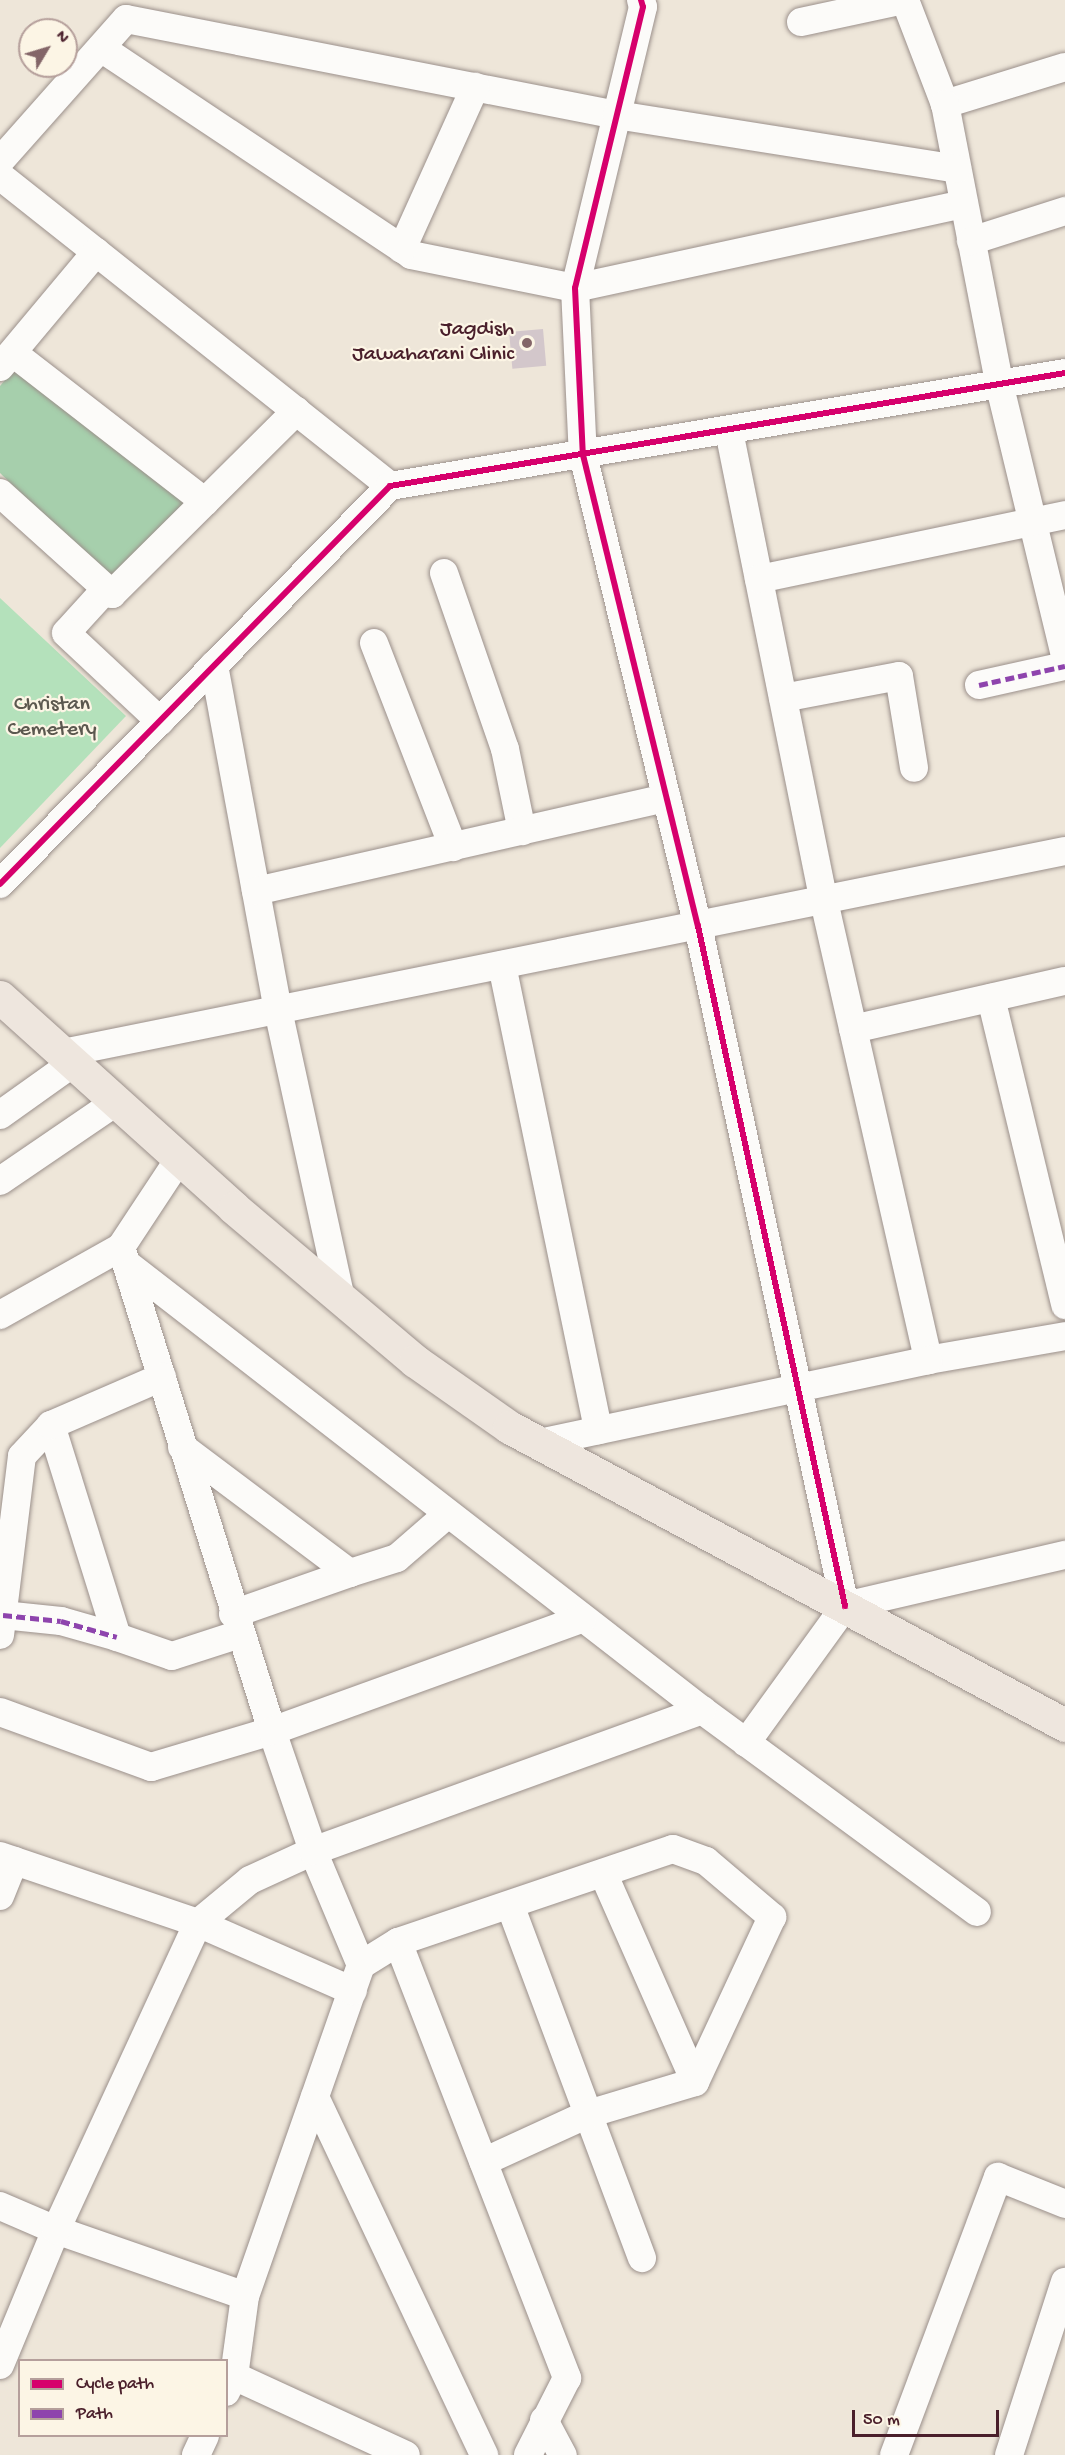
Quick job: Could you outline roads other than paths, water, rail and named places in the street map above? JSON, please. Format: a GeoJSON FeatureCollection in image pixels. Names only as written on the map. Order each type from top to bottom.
{"type":"FeatureCollection","features":[{"type":"Feature","properties":{"kind":"main road"},"geometry":{"type":"LineString","coordinates":[[0,997],[179,1159],[341,1299],[415,1361],[509,1427],[1065,1725]]}},
{"type":"Feature","properties":{"kind":"street"},"geometry":{"type":"LineString","coordinates":[[641,0],[643,7],[575,288],[583,455],[698,926],[845,1606]]}},
{"type":"Feature","properties":{"kind":"street"},"geometry":{"type":"LineString","coordinates":[[801,22],[905,0],[945,104],[999,387],[1065,655]]}},
{"type":"Feature","properties":{"kind":"street"},"geometry":{"type":"LineString","coordinates":[[0,161],[101,48],[121,9],[475,87],[617,115],[957,169]]}},
{"type":"Feature","properties":{"kind":"street"},"geometry":{"type":"LineString","coordinates":[[101,48],[411,255],[575,288],[964,204]]}},
{"type":"Feature","properties":{"kind":"street"},"geometry":{"type":"LineString","coordinates":[[945,104],[1065,67]]}},
{"type":"Feature","properties":{"kind":"street"},"geometry":{"type":"LineString","coordinates":[[402,249],[475,87]]}},
{"type":"Feature","properties":{"kind":"street"},"geometry":{"type":"LineString","coordinates":[[0,176],[390,486]]}},
{"type":"Feature","properties":{"kind":"street"},"geometry":{"type":"LineString","coordinates":[[971,242],[1065,211]]}},
{"type":"Feature","properties":{"kind":"street"},"geometry":{"type":"LineString","coordinates":[[96,252],[7,360],[205,502]]}},
{"type":"Feature","properties":{"kind":"street"},"geometry":{"type":"LineString","coordinates":[[0,884],[390,486],[999,387],[1065,374]]}},
{"type":"Feature","properties":{"kind":"street"},"geometry":{"type":"LineString","coordinates":[[0,493],[112,594],[296,411]]}},
{"type":"Feature","properties":{"kind":"street"},"geometry":{"type":"LineString","coordinates":[[729,431],[824,901],[928,1360]]}},
{"type":"Feature","properties":{"kind":"street"},"geometry":{"type":"LineString","coordinates":[[759,579],[1065,515]]}},
{"type":"Feature","properties":{"kind":"street"},"geometry":{"type":"LineString","coordinates":[[444,573],[506,749],[522,831]]}},
{"type":"Feature","properties":{"kind":"street"},"geometry":{"type":"LineString","coordinates":[[106,589],[66,633],[160,721]]}},
{"type":"Feature","properties":{"kind":"street"},"geometry":{"type":"LineString","coordinates":[[374,643],[453,847]]}},
{"type":"Feature","properties":{"kind":"street"},"geometry":{"type":"LineString","coordinates":[[214,665],[278,1010],[341,1299]]}},
{"type":"Feature","properties":{"kind":"street"},"geometry":{"type":"LineString","coordinates":[[979,685],[1065,666]]}},
{"type":"Feature","properties":{"kind":"street"},"geometry":{"type":"LineString","coordinates":[[783,698],[898,676],[914,768]]}},
{"type":"Feature","properties":{"kind":"street"},"geometry":{"type":"LineString","coordinates":[[256,891],[667,798]]}},
{"type":"Feature","properties":{"kind":"street"},"geometry":{"type":"LineString","coordinates":[[0,1115],[68,1058],[278,1010],[1065,851]]}},
{"type":"Feature","properties":{"kind":"street"},"geometry":{"type":"LineString","coordinates":[[502,965],[598,1430]]}},
{"type":"Feature","properties":{"kind":"street"},"geometry":{"type":"LineString","coordinates":[[853,1029],[1065,981]]}},
{"type":"Feature","properties":{"kind":"street"},"geometry":{"type":"LineString","coordinates":[[991,998],[1065,1305]]}},
{"type":"Feature","properties":{"kind":"street"},"geometry":{"type":"LineString","coordinates":[[0,1181],[116,1102]]}},
{"type":"Feature","properties":{"kind":"street"},"geometry":{"type":"LineString","coordinates":[[0,1315],[124,1256],[179,1159]]}},
{"type":"Feature","properties":{"kind":"street"},"geometry":{"type":"LineString","coordinates":[[124,1256],[236,1624],[357,1978]]}},
{"type":"Feature","properties":{"kind":"street"},"geometry":{"type":"LineString","coordinates":[[124,1256],[582,1619],[746,1743],[977,1912]]}},
{"type":"Feature","properties":{"kind":"street"},"geometry":{"type":"LineString","coordinates":[[539,1443],[928,1360],[1065,1336]]}},
{"type":"Feature","properties":{"kind":"street"},"geometry":{"type":"LineString","coordinates":[[162,1377],[51,1425],[22,1456],[2,1625],[61,1621],[172,1656],[236,1624],[350,1573],[397,1558],[448,1514]]}},
{"type":"Feature","properties":{"kind":"street"},"geometry":{"type":"LineString","coordinates":[[51,1425],[117,1637]]}},
{"type":"Feature","properties":{"kind":"street"},"geometry":{"type":"LineString","coordinates":[[182,1447],[350,1573]]}},
{"type":"Feature","properties":{"kind":"street"},"geometry":{"type":"LineString","coordinates":[[746,1743],[845,1606],[1065,1555]]}},
{"type":"Feature","properties":{"kind":"street"},"geometry":{"type":"LineString","coordinates":[[0,1712],[151,1767],[272,1731],[582,1619]]}},
{"type":"Feature","properties":{"kind":"street"},"geometry":{"type":"LineString","coordinates":[[0,2366],[56,2230],[198,1923],[250,1880],[313,1851],[702,1710]]}},
{"type":"Feature","properties":{"kind":"street"},"geometry":{"type":"LineString","coordinates":[[406,2455],[230,2384],[245,2296],[357,1978],[398,1942],[673,1849],[706,1861],[772,1917],[695,2082],[588,2114],[483,2162]]}},
{"type":"Feature","properties":{"kind":"street"},"geometry":{"type":"LineString","coordinates":[[0,1896],[7,1858],[357,1978]]}},
{"type":"Feature","properties":{"kind":"street"},"geometry":{"type":"LineString","coordinates":[[603,1873],[695,2082]]}},
{"type":"Feature","properties":{"kind":"street"},"geometry":{"type":"LineString","coordinates":[[510,1905],[642,2258]]}},
{"type":"Feature","properties":{"kind":"street"},"geometry":{"type":"LineString","coordinates":[[398,1942],[567,2378],[528,2455]]}},
{"type":"Feature","properties":{"kind":"street"},"geometry":{"type":"LineString","coordinates":[[315,2097],[483,2455]]}},
{"type":"Feature","properties":{"kind":"street"},"geometry":{"type":"LineString","coordinates":[[894,2455],[998,2177],[1065,2204]]}},
{"type":"Feature","properties":{"kind":"street"},"geometry":{"type":"LineString","coordinates":[[0,2206],[56,2230],[245,2296]]}},
{"type":"Feature","properties":{"kind":"street"},"geometry":{"type":"LineString","coordinates":[[1009,2455],[1065,2282]]}},
{"type":"Feature","properties":{"kind":"street"},"geometry":{"type":"LineString","coordinates":[[544,2420],[563,2455]]}},
{"type":"Feature","properties":{"kind":"street"},"geometry":{"type":"LineString","coordinates":[[196,2455],[205,2437]]}},
{"type":"Feature","properties":{"kind":"place","name":"Jagdish Jawaharani Clinic"},"geometry":{"type":"Point","coordinates":[527,343]}},
{"type":"Feature","properties":{"kind":"park label","name":"Christan Cemetery"},"geometry":{"type":"Point","coordinates":[52,718]}}]}
